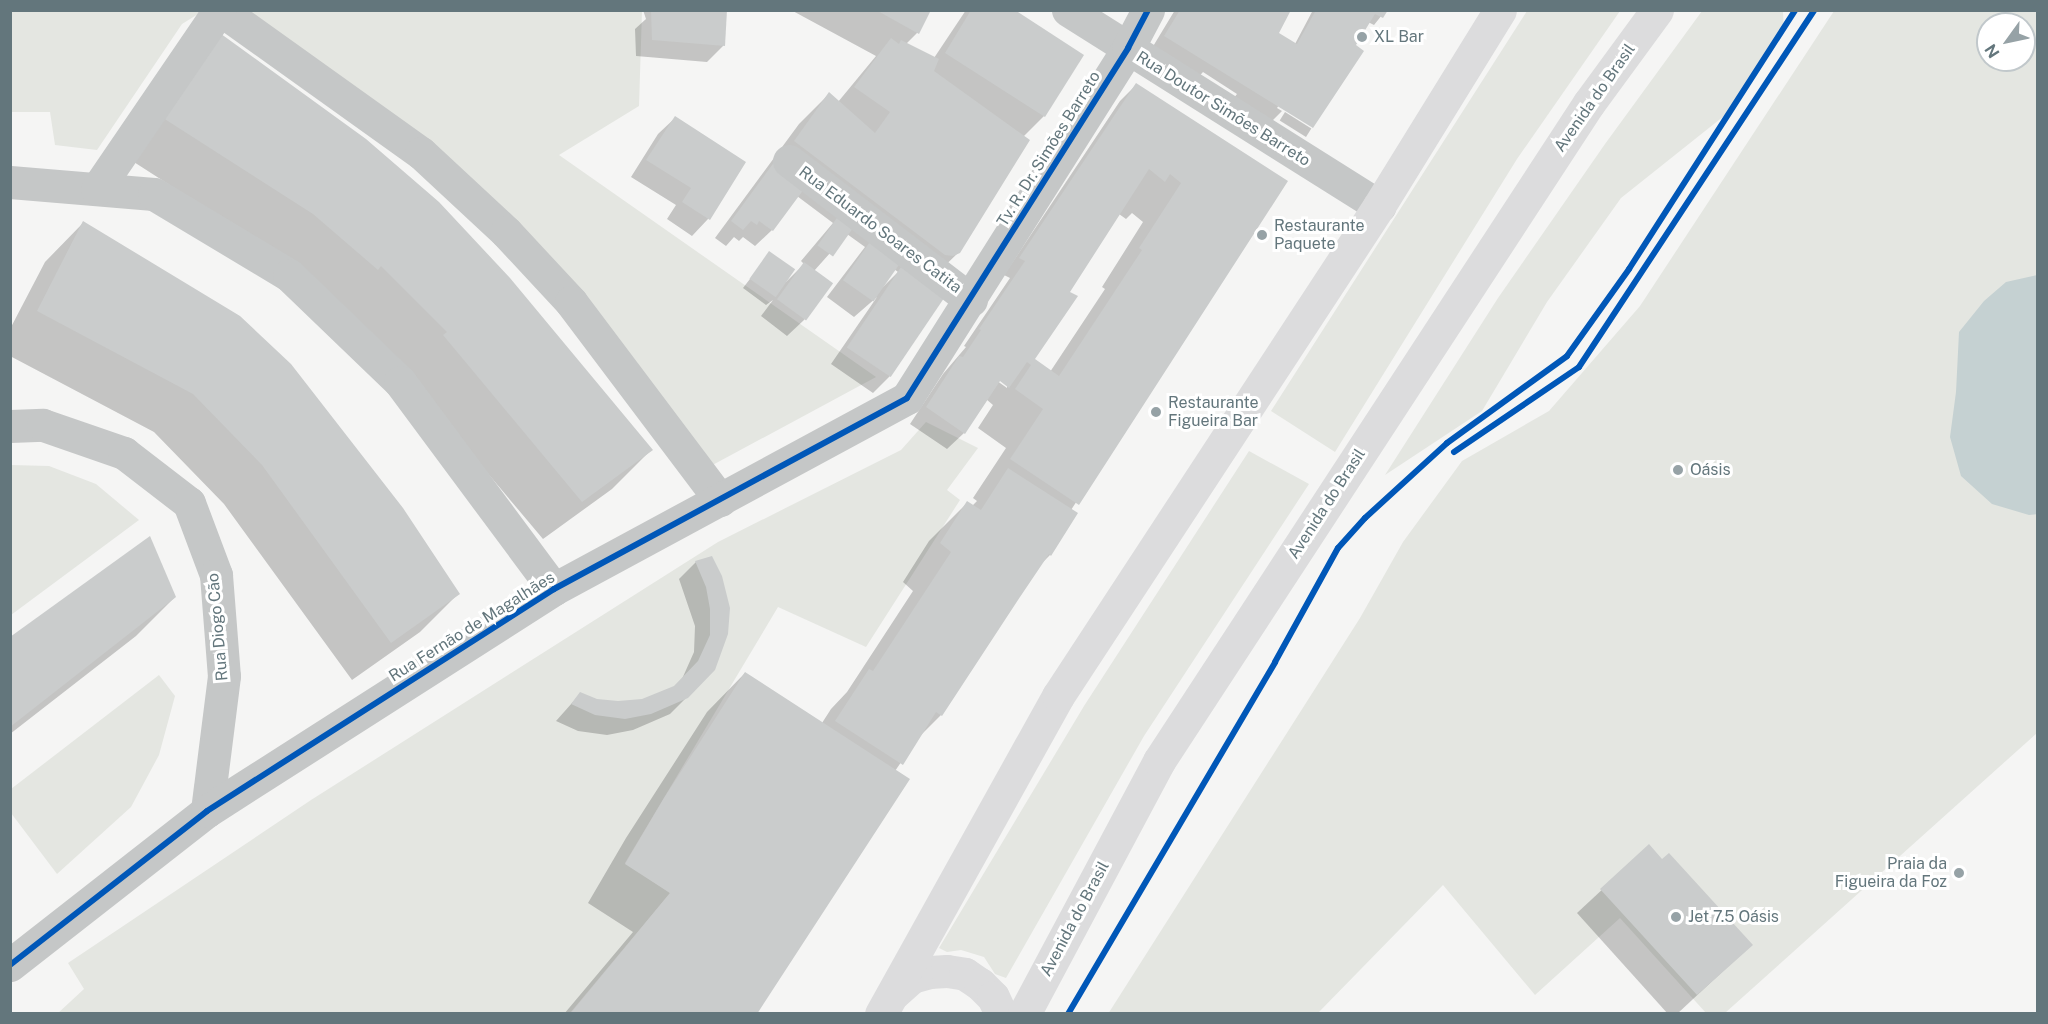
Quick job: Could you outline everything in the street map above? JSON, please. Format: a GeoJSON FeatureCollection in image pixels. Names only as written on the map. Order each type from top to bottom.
{"type":"FeatureCollection","features":[{"type":"Feature","properties":{"kind":"main road","name":"Avenida do Brasil"},"geometry":{"type":"LineString","coordinates":[[1024,1014],[1159,761],[1589,103],[1657,10]]}},
{"type":"Feature","properties":{"kind":"main road"},"geometry":{"type":"LineString","coordinates":[[883,1010],[1058,696],[1379,206],[1499,11]]}},
{"type":"Feature","properties":{"kind":"main road"},"geometry":{"type":"LineString","coordinates":[[883,1010],[898,988],[912,977],[929,972],[947,971],[965,974],[980,984],[993,997],[1001,1014]]}},
{"type":"Feature","properties":{"kind":"street"},"geometry":{"type":"LineString","coordinates":[[98,189],[220,10],[421,153],[506,232],[571,302],[720,500]]}},
{"type":"Feature","properties":{"kind":"street","name":"Rua Doutor Simões Barreto"},"geometry":{"type":"LineString","coordinates":[[1068,10],[1379,206]]}},
{"type":"Feature","properties":{"kind":"street","name":"Tv. R. Dr. Simões Barreto"},"geometry":{"type":"LineString","coordinates":[[971,300],[1128,48],[1148,10]]}},
{"type":"Feature","properties":{"kind":"street","name":"Rua Eduardo Soares Catita"},"geometry":{"type":"LineString","coordinates":[[789,161],[971,300]]}},
{"type":"Feature","properties":{"kind":"street"},"geometry":{"type":"LineString","coordinates":[[10,182],[154,194],[289,275],[400,382],[554,589]]}},
{"type":"Feature","properties":{"kind":"street","name":"Rua Fernão de Magalhães"},"geometry":{"type":"LineString","coordinates":[[10,965],[207,811],[554,589],[908,398],[971,300]]}},
{"type":"Feature","properties":{"kind":"street","name":"Rua Diogo Cão"},"geometry":{"type":"LineString","coordinates":[[10,426],[43,425],[124,453],[189,503],[216,575],[224,675],[207,811]]}},
{"type":"Feature","properties":{"kind":"shaded area"},"geometry":{"type":"Polygon","coordinates":[[[10,11],[203,11],[182,24],[97,150],[55,145],[50,112],[11,112],[10,11]]]}},
{"type":"Feature","properties":{"kind":"shaded area"},"geometry":{"type":"Polygon","coordinates":[[[230,11],[642,11],[639,106],[559,155],[876,377],[707,468],[581,299],[230,11]]]}},
{"type":"Feature","properties":{"kind":"shaded area"},"geometry":{"type":"Polygon","coordinates":[[[1527,11],[1620,11],[1517,159],[1335,452],[1271,411],[1527,11]]]}},
{"type":"Feature","properties":{"kind":"shaded area"},"geometry":{"type":"Polygon","coordinates":[[[1702,11],[1783,11],[1784,33],[1734,108],[1621,198],[1547,302],[1482,411],[1385,475],[1498,298],[1605,144],[1702,11]]]}},
{"type":"Feature","properties":{"kind":"shaded area"},"geometry":{"type":"Polygon","coordinates":[[[1834,11],[2037,11],[2037,733],[1725,1013],[1706,1013],[1620,918],[1535,995],[1443,885],[1318,1013],[1108,1014],[1360,618],[1403,542],[1462,461],[1549,411],[1640,306],[1834,11]]]}},
{"type":"Feature","properties":{"kind":"shaded area"},"geometry":{"type":"Polygon","coordinates":[[[2037,275],[2038,514],[2029,515],[1992,504],[1961,476],[1950,437],[1956,392],[1959,332],[1984,301],[2006,282],[2037,275]]]}},
{"type":"Feature","properties":{"kind":"shaded area"},"geometry":{"type":"Polygon","coordinates":[[[926,422],[978,448],[947,490],[960,500],[866,647],[778,607],[625,863],[670,893],[570,1013],[57,1014],[84,989],[68,963],[311,800],[718,542],[901,450],[926,422]]]}},
{"type":"Feature","properties":{"kind":"shaded area"},"geometry":{"type":"Polygon","coordinates":[[[1249,451],[1309,484],[1144,736],[1006,978],[995,974],[984,957],[961,950],[947,952],[939,948],[1084,706],[1249,451]]]}},
{"type":"Feature","properties":{"kind":"shaded area"},"geometry":{"type":"Polygon","coordinates":[[[11,465],[49,466],[96,484],[139,520],[11,615],[11,465]]]}},
{"type":"Feature","properties":{"kind":"shaded area"},"geometry":{"type":"Polygon","coordinates":[[[159,675],[175,696],[159,755],[131,807],[57,874],[11,813],[11,789],[159,675]]]}},
{"type":"Feature","properties":{"kind":"building"},"geometry":{"type":"Polygon","coordinates":[[[651,10],[727,10],[725,46],[652,40],[651,10]]]}},
{"type":"Feature","properties":{"kind":"building"},"geometry":{"type":"Polygon","coordinates":[[[876,10],[931,10],[919,34],[876,10]]]}},
{"type":"Feature","properties":{"kind":"building"},"geometry":{"type":"Polygon","coordinates":[[[971,10],[1015,10],[1084,55],[1045,117],[945,53],[971,10]]]}},
{"type":"Feature","properties":{"kind":"building"},"geometry":{"type":"Polygon","coordinates":[[[1180,10],[1291,10],[1279,33],[1297,44],[1316,10],[1388,10],[1383,18],[1375,14],[1356,45],[1364,51],[1313,128],[1164,36],[1180,10]]]}},
{"type":"Feature","properties":{"kind":"building"},"geometry":{"type":"Polygon","coordinates":[[[217,31],[366,139],[439,202],[510,278],[653,450],[582,502],[443,335],[447,332],[381,266],[378,270],[313,214],[160,116],[217,31]]]}},
{"type":"Feature","properties":{"kind":"building"},"geometry":{"type":"Polygon","coordinates":[[[891,38],[899,44],[901,40],[939,59],[934,71],[1030,140],[960,253],[953,256],[945,255],[794,141],[829,92],[875,133],[890,112],[854,87],[891,38]]]}},
{"type":"Feature","properties":{"kind":"building"},"geometry":{"type":"Polygon","coordinates":[[[1136,83],[1288,181],[1079,505],[1010,459],[1043,409],[1015,389],[1031,365],[1027,362],[1009,388],[1000,381],[965,434],[926,407],[959,356],[963,357],[1025,261],[1019,258],[1136,83]],[[1149,169],[1070,292],[1078,296],[1035,359],[1059,376],[1142,250],[1139,248],[1181,183],[1170,174],[1165,182],[1149,169]]]}},
{"type":"Feature","properties":{"kind":"building"},"geometry":{"type":"Polygon","coordinates":[[[675,116],[746,162],[710,220],[682,202],[691,188],[646,160],[675,116]]]}},
{"type":"Feature","properties":{"kind":"building"},"geometry":{"type":"Polygon","coordinates":[[[775,161],[807,185],[773,231],[759,221],[757,225],[751,221],[743,230],[731,221],[775,161]]]}},
{"type":"Feature","properties":{"kind":"building"},"geometry":{"type":"Polygon","coordinates":[[[841,212],[857,223],[833,256],[817,246],[841,212]]]}},
{"type":"Feature","properties":{"kind":"building"},"geometry":{"type":"Polygon","coordinates":[[[83,221],[240,316],[291,364],[403,508],[460,594],[391,643],[262,465],[193,394],[37,311],[83,221]]]}},
{"type":"Feature","properties":{"kind":"building"},"geometry":{"type":"Polygon","coordinates":[[[874,236],[904,257],[873,301],[843,280],[874,236]]]}},
{"type":"Feature","properties":{"kind":"building"},"geometry":{"type":"Polygon","coordinates":[[[769,251],[795,269],[776,297],[749,279],[769,251]]]}},
{"type":"Feature","properties":{"kind":"building"},"geometry":{"type":"Polygon","coordinates":[[[804,262],[833,283],[806,320],[777,299],[804,262]]]}},
{"type":"Feature","properties":{"kind":"building"},"geometry":{"type":"Polygon","coordinates":[[[901,267],[945,297],[891,377],[847,347],[901,267]]]}},
{"type":"Feature","properties":{"kind":"building"},"geometry":{"type":"Polygon","coordinates":[[[1008,468],[1078,513],[942,716],[936,712],[903,765],[835,721],[869,669],[873,671],[951,552],[940,543],[967,501],[981,510],[1008,468]]]}},
{"type":"Feature","properties":{"kind":"building"},"geometry":{"type":"Polygon","coordinates":[[[150,536],[176,597],[10,727],[10,637],[150,536]]]}},
{"type":"Feature","properties":{"kind":"building"},"geometry":{"type":"Polygon","coordinates":[[[712,556],[722,576],[730,608],[728,634],[715,670],[688,698],[651,714],[625,719],[595,715],[571,704],[580,692],[597,699],[618,701],[642,699],[674,686],[698,661],[710,635],[710,609],[706,587],[695,561],[712,556]]]}},
{"type":"Feature","properties":{"kind":"building"},"geometry":{"type":"Polygon","coordinates":[[[745,672],[910,779],[757,1014],[570,1014],[670,893],[625,864],[664,798],[745,672]]]}},
{"type":"Feature","properties":{"kind":"building","name":"Jet 7.5 Oásis"},"geometry":{"type":"Polygon","coordinates":[[[1649,844],[1662,859],[1669,853],[1753,945],[1697,995],[1600,889],[1649,844]]]}},
{"type":"Feature","properties":{"kind":"cycle path"},"geometry":{"type":"LineString","coordinates":[[10,965],[207,811],[554,589],[907,398],[1128,48],[1148,10]]}},
{"type":"Feature","properties":{"kind":"cycle path"},"geometry":{"type":"LineString","coordinates":[[1068,1014],[1275,662],[1338,548],[1365,518],[1447,443],[1567,356],[1629,269],[1795,10]]}},
{"type":"Feature","properties":{"kind":"cycle path"},"geometry":{"type":"LineString","coordinates":[[1454,452],[1579,367],[1814,10]]}},
{"type":"Feature","properties":{"kind":"place","name":"XL Bar"},"geometry":{"type":"Point","coordinates":[1362,37]}},
{"type":"Feature","properties":{"kind":"place","name":"Restaurante Paquete"},"geometry":{"type":"Point","coordinates":[1262,235]}},
{"type":"Feature","properties":{"kind":"place","name":"Restaurante Figueira Bar"},"geometry":{"type":"Point","coordinates":[1156,412]}},
{"type":"Feature","properties":{"kind":"place","name":"Oásis"},"geometry":{"type":"Point","coordinates":[1678,470]}},
{"type":"Feature","properties":{"kind":"place","name":"Praia da Figueira da Foz"},"geometry":{"type":"Point","coordinates":[1959,873]}},
{"type":"Feature","properties":{"kind":"place","name":"Jet 7.5 Oásis"},"geometry":{"type":"Point","coordinates":[1676,917]}}]}
